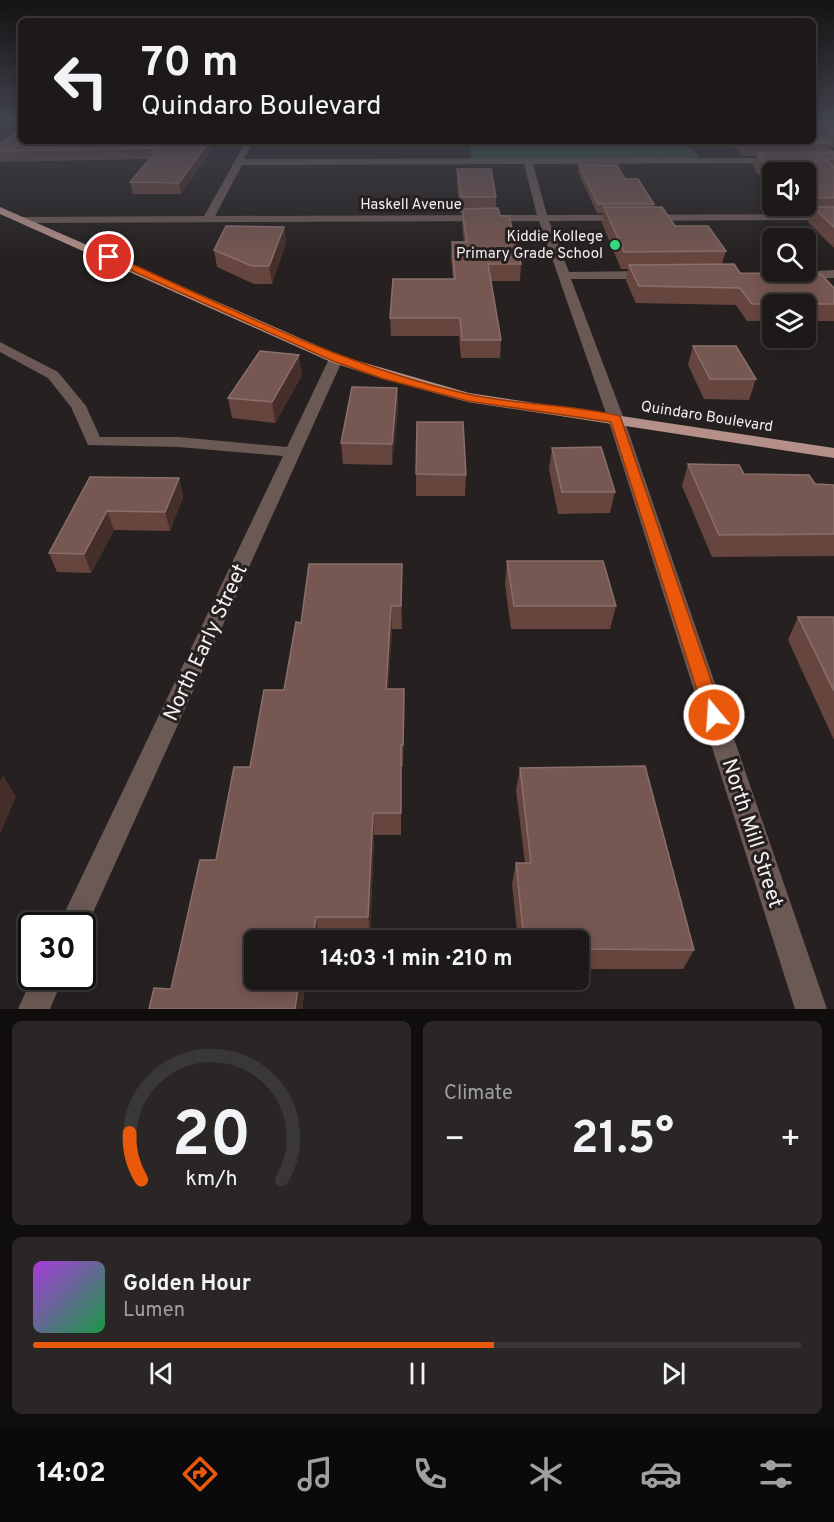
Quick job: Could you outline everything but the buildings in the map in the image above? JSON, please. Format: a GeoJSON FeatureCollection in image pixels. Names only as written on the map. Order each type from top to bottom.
{"type":"FeatureCollection","features":[{"type":"Feature","properties":{"kind":"main road","name":"Quindaro Boulevard"},"geometry":{"type":"LineString","coordinates":[[0,210],[336,359],[385,375],[468,398],[834,453]]}},
{"type":"Feature","properties":{"kind":"street"},"geometry":{"type":"LineString","coordinates":[[208,219],[237,165]]}},
{"type":"Feature","properties":{"kind":"street","name":"North Mill Street"},"geometry":{"type":"LineString","coordinates":[[529,165],[543,218],[616,419],[812,1009]]}},
{"type":"Feature","properties":{"kind":"street","name":"Haskell Avenue"},"geometry":{"type":"LineString","coordinates":[[24,220],[834,216]]}},
{"type":"Feature","properties":{"kind":"street"},"geometry":{"type":"LineString","coordinates":[[816,274],[834,274]]}},
{"type":"Feature","properties":{"kind":"street"},"geometry":{"type":"LineString","coordinates":[[564,276],[658,275]]}},
{"type":"Feature","properties":{"kind":"street"},"geometry":{"type":"LineString","coordinates":[[0,346],[53,375],[78,406],[94,442],[178,442],[293,452]]}},
{"type":"Feature","properties":{"kind":"street","name":"North Early Street"},"geometry":{"type":"LineString","coordinates":[[79,912],[336,359]]}},
{"type":"Feature","properties":{"kind":"street"},"geometry":{"type":"LineString","coordinates":[[34,1009],[43,990]]}},
{"type":"Feature","properties":{"kind":"place","name":"Kiddie Kollege Primary Grade School"},"geometry":{"type":"Point","coordinates":[615,245]}},
{"type":"Feature","properties":{"kind":"route"},"geometry":{"type":"LineString","coordinates":[[109,257],[336,359],[385,375],[468,398],[616,419],[714,715]]}}]}
